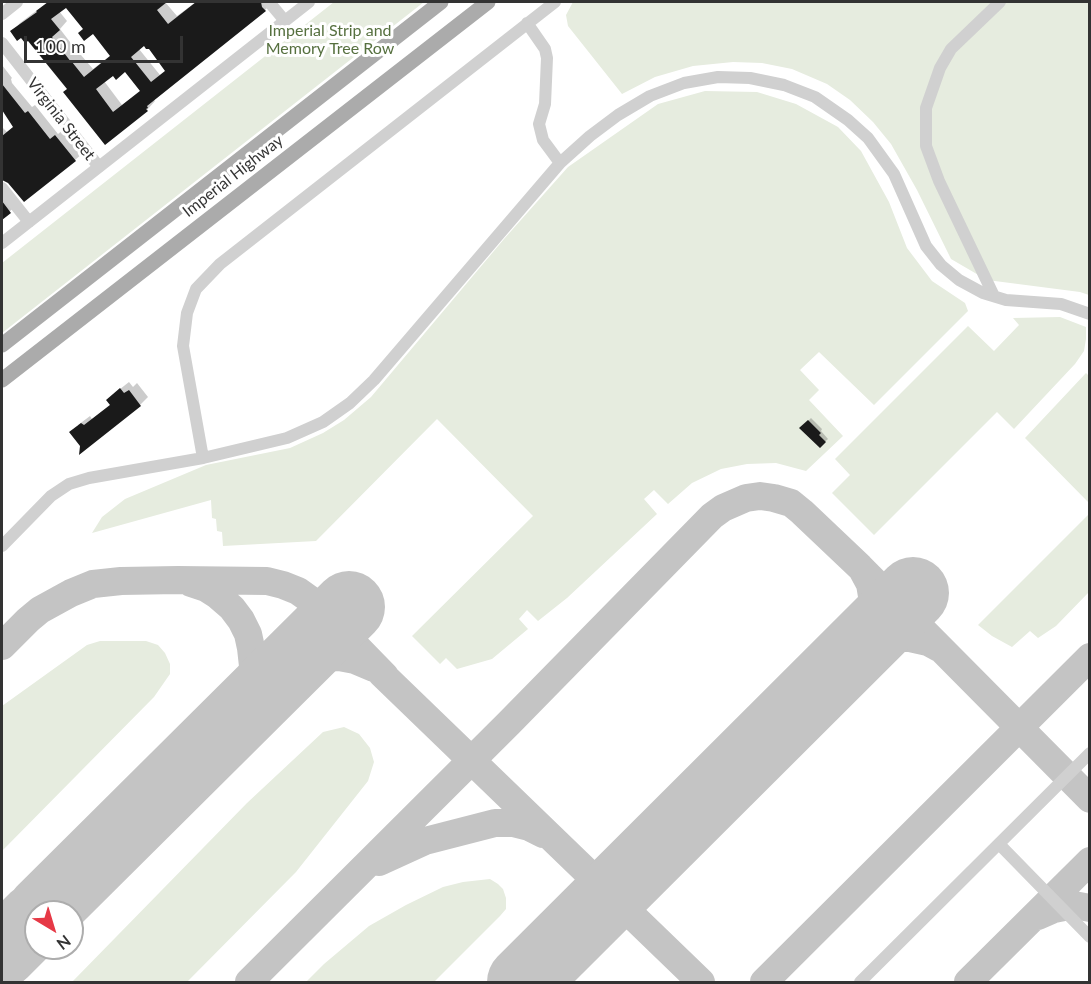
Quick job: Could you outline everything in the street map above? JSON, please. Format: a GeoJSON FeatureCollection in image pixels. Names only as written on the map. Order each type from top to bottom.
{"type":"FeatureCollection","features":[{"type":"Feature","properties":{"kind":"main road","name":"Imperial Highway"},"geometry":{"type":"LineString","coordinates":[[2,345],[441,2]]}},
{"type":"Feature","properties":{"kind":"main road","name":"Imperial Highway"},"geometry":{"type":"LineString","coordinates":[[2,380],[488,2]]}},
{"type":"Feature","properties":{"kind":"street"},"geometry":{"type":"LineString","coordinates":[[2,14],[17,2]]}},
{"type":"Feature","properties":{"kind":"street"},"geometry":{"type":"LineString","coordinates":[[269,2],[285,21]]}},
{"type":"Feature","properties":{"kind":"street"},"geometry":{"type":"LineString","coordinates":[[2,243],[309,2]]}},
{"type":"Feature","properties":{"kind":"street"},"geometry":{"type":"LineString","coordinates":[[203,458],[183,346],[187,313],[196,289],[220,264],[555,2]]}},
{"type":"Feature","properties":{"kind":"street"},"geometry":{"type":"LineString","coordinates":[[994,296],[939,182],[926,146],[926,108],[940,68],[951,49],[1000,2]]}},
{"type":"Feature","properties":{"kind":"street"},"geometry":{"type":"LineString","coordinates":[[527,23],[545,49],[547,58],[545,104],[540,124],[543,140],[561,163]]}},
{"type":"Feature","properties":{"kind":"street","name":"Virginia Street"},"geometry":{"type":"LineString","coordinates":[[2,43],[99,167]]}},
{"type":"Feature","properties":{"kind":"street"},"geometry":{"type":"LineString","coordinates":[[2,546],[51,496],[69,484],[89,478],[203,458],[287,438],[323,422],[350,403],[374,380],[561,163],[590,136],[618,115],[650,96],[684,83],[718,77],[750,78],[784,85],[815,97],[848,120],[868,138],[894,174],[926,246],[941,265],[959,280],[983,293],[1006,300],[1061,304],[1089,314]]}},
{"type":"Feature","properties":{"kind":"street"},"geometry":{"type":"LineString","coordinates":[[2,188],[29,222]]}},
{"type":"Feature","properties":{"kind":"street"},"geometry":{"type":"LineString","coordinates":[[860,982],[1089,753]]}},
{"type":"Feature","properties":{"kind":"street"},"geometry":{"type":"LineString","coordinates":[[999,844],[1089,937]]}},
{"type":"Feature","properties":{"kind":"green space","name":"Imperial Strip and Memory Tree Row"},"geometry":{"type":"Polygon","coordinates":[[[334,2],[424,2],[2,333],[2,263],[334,2]]]}},
{"type":"Feature","properties":{"kind":"green space"},"geometry":{"type":"Polygon","coordinates":[[[573,2],[1089,2],[1089,295],[987,280],[951,259],[891,144],[873,122],[850,100],[827,84],[792,69],[762,63],[733,62],[693,66],[655,77],[622,94],[568,26],[566,15],[573,2]]]}},
{"type":"Feature","properties":{"kind":"green space"},"geometry":{"type":"Polygon","coordinates":[[[705,91],[757,92],[796,104],[838,127],[861,151],[889,202],[907,248],[932,281],[965,303],[968,311],[874,405],[819,352],[800,370],[819,390],[809,400],[843,436],[806,471],[776,463],[747,464],[721,469],[692,483],[668,504],[654,490],[644,499],[657,514],[567,598],[538,621],[527,610],[519,619],[528,629],[492,659],[457,669],[446,658],[440,664],[412,636],[533,516],[437,419],[316,541],[223,546],[222,532],[217,531],[216,519],[212,518],[211,500],[92,533],[102,517],[125,499],[206,465],[290,448],[323,433],[344,420],[371,397],[568,167],[658,104],[705,91]]]}},
{"type":"Feature","properties":{"kind":"green space"},"geometry":{"type":"Polygon","coordinates":[[[1060,317],[1086,327],[1084,351],[1075,364],[1014,429],[997,412],[874,535],[832,493],[850,475],[835,459],[968,326],[994,351],[1019,325],[1013,318],[1060,317]]]}},
{"type":"Feature","properties":{"kind":"green space"},"geometry":{"type":"Polygon","coordinates":[[[1086,373],[1090,377],[1089,503],[1025,438],[1086,373]]]}},
{"type":"Feature","properties":{"kind":"green space"},"geometry":{"type":"Polygon","coordinates":[[[1089,514],[1089,592],[1056,626],[1038,638],[1030,631],[1012,647],[978,625],[1089,514]]]}},
{"type":"Feature","properties":{"kind":"green space"},"geometry":{"type":"Polygon","coordinates":[[[100,641],[146,641],[158,645],[170,664],[170,674],[154,697],[2,851],[2,706],[87,645],[100,641]]]}},
{"type":"Feature","properties":{"kind":"green space"},"geometry":{"type":"Polygon","coordinates":[[[344,727],[359,734],[370,748],[374,762],[368,781],[296,872],[187,982],[72,982],[247,803],[323,732],[344,727]]]}},
{"type":"Feature","properties":{"kind":"green space"},"geometry":{"type":"Polygon","coordinates":[[[490,879],[503,889],[506,909],[434,982],[306,982],[369,926],[406,905],[443,887],[490,879]]]}},
{"type":"Feature","properties":{"kind":"building"},"geometry":{"type":"Polygon","coordinates":[[[48,2],[167,2],[157,10],[168,24],[196,2],[261,2],[266,11],[147,106],[148,111],[105,145],[63,92],[67,89],[28,41],[25,43],[21,38],[17,41],[10,31],[48,2]],[[66,8],[51,19],[60,30],[52,37],[84,77],[110,56],[93,34],[84,41],[78,33],[83,29],[66,8]],[[144,46],[131,57],[151,82],[165,71],[149,49],[144,46]],[[125,72],[116,80],[113,76],[96,89],[113,112],[140,91],[125,72]]]}},
{"type":"Feature","properties":{"kind":"building"},"geometry":{"type":"Polygon","coordinates":[[[2,84],[25,113],[28,111],[50,139],[55,135],[76,161],[24,202],[8,183],[2,180],[2,136],[13,127],[2,110],[2,84]]]}},
{"type":"Feature","properties":{"kind":"building"},"geometry":{"type":"Polygon","coordinates":[[[2,201],[11,213],[2,220],[2,201]]]}},
{"type":"Feature","properties":{"kind":"building"},"geometry":{"type":"Polygon","coordinates":[[[120,388],[124,393],[129,390],[141,406],[79,455],[80,446],[69,432],[81,423],[84,425],[110,405],[106,400],[120,388]]]}},
{"type":"Feature","properties":{"kind":"building"},"geometry":{"type":"Polygon","coordinates":[[[808,420],[821,433],[819,435],[826,442],[820,448],[799,428],[808,420]]]}},
{"type":"Feature","properties":{"kind":"taxiway"},"geometry":{"type":"LineString","coordinates":[[249,982],[509,723],[712,516],[723,508],[746,498],[760,496],[774,498],[791,503],[802,512],[860,567],[1090,799]]}},
{"type":"Feature","properties":{"kind":"taxiway"},"geometry":{"type":"LineString","coordinates":[[858,648],[866,635],[873,602],[870,584],[863,571]]}},
{"type":"Feature","properties":{"kind":"taxiway"},"geometry":{"type":"LineString","coordinates":[[2,646],[40,610],[93,584],[178,580],[267,581],[298,591],[312,601],[385,676]]}},
{"type":"Feature","properties":{"kind":"taxiway"},"geometry":{"type":"LineString","coordinates":[[145,808],[235,715],[246,697],[251,678],[253,666],[251,648],[248,634],[241,620],[232,608],[217,595],[191,583]]}},
{"type":"Feature","properties":{"kind":"taxiway"},"geometry":{"type":"LineString","coordinates":[[858,648],[892,638],[910,638],[928,642],[939,648]]}},
{"type":"Feature","properties":{"kind":"taxiway"},"geometry":{"type":"LineString","coordinates":[[242,715],[287,672],[303,662],[339,657],[355,660],[374,668]]}},
{"type":"Feature","properties":{"kind":"taxiway"},"geometry":{"type":"LineString","coordinates":[[764,982],[1090,657]]}},
{"type":"Feature","properties":{"kind":"taxiway"},"geometry":{"type":"LineString","coordinates":[[382,674],[701,982]]}},
{"type":"Feature","properties":{"kind":"taxiway"},"geometry":{"type":"LineString","coordinates":[[379,862],[425,841],[495,823],[513,823],[543,834]]}},
{"type":"Feature","properties":{"kind":"taxiway"},"geometry":{"type":"LineString","coordinates":[[968,982],[1090,861]]}},
{"type":"Feature","properties":{"kind":"taxiway"},"geometry":{"type":"LineString","coordinates":[[1038,916],[1054,909],[1074,905],[1090,908]]}},
{"type":"Feature","properties":{"kind":"runway"},"geometry":{"type":"LineString","coordinates":[[523,982],[913,593]]}},
{"type":"Feature","properties":{"kind":"runway"},"geometry":{"type":"LineString","coordinates":[[54,900],[349,607]]}},
{"type":"Feature","properties":{"kind":"runway"},"geometry":{"type":"LineString","coordinates":[[2,952],[24,930]]}}]}
